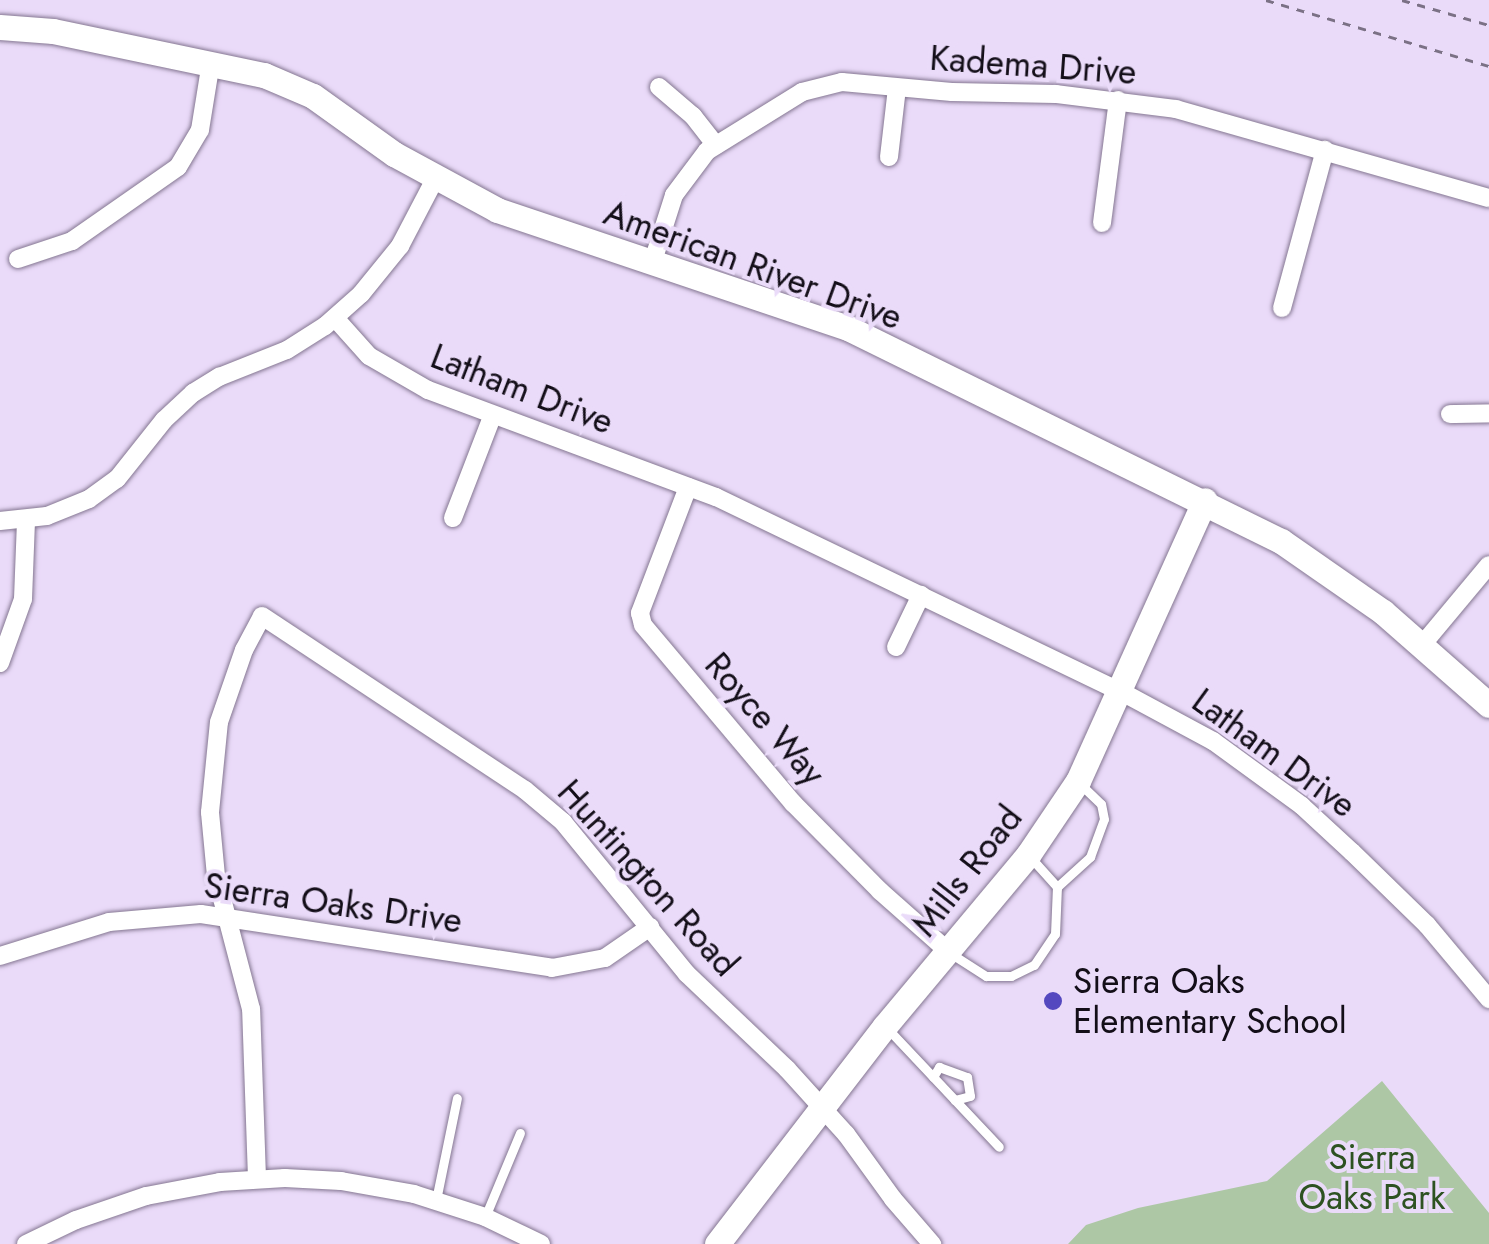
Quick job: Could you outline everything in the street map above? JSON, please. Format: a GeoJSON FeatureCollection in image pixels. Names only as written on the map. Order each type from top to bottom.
{"type":"FeatureCollection","features":[{"type":"Feature","properties":{"kind":"street","name":"American River Drive"},"geometry":{"type":"LineString","coordinates":[[0,26],[53,31],[264,75],[313,96],[435,179],[526,222],[850,329],[1205,500],[1333,574],[1422,644],[1489,704]]}},
{"type":"Feature","properties":{"kind":"street"},"geometry":{"type":"LineString","coordinates":[[18,259],[72,241],[178,167],[200,130],[211,62]]}},
{"type":"Feature","properties":{"kind":"street","name":"Kadema Drive"},"geometry":{"type":"LineString","coordinates":[[652,264],[674,195],[692,167],[716,145],[812,88],[842,82],[1118,100],[1221,120],[1489,198]]}},
{"type":"Feature","properties":{"kind":"street"},"geometry":{"type":"LineString","coordinates":[[659,87],[693,116],[716,145]]}},
{"type":"Feature","properties":{"kind":"street"},"geometry":{"type":"LineString","coordinates":[[888,156],[896,88]]}},
{"type":"Feature","properties":{"kind":"street"},"geometry":{"type":"LineString","coordinates":[[1102,223],[1118,100]]}},
{"type":"Feature","properties":{"kind":"street"},"geometry":{"type":"LineString","coordinates":[[1282,308],[1325,150]]}},
{"type":"Feature","properties":{"kind":"street"},"geometry":{"type":"LineString","coordinates":[[0,521],[26,520],[89,499],[118,479],[164,420],[194,393],[219,378],[287,350],[335,318],[400,246],[435,179]]}},
{"type":"Feature","properties":{"kind":"street","name":"Latham Drive"},"geometry":{"type":"LineString","coordinates":[[335,318],[353,341],[388,370],[492,417],[688,487],[1120,691],[1213,741],[1302,806],[1426,926],[1489,999]]}},
{"type":"Feature","properties":{"kind":"street"},"geometry":{"type":"LineString","coordinates":[[1450,414],[1489,414]]}},
{"type":"Feature","properties":{"kind":"street"},"geometry":{"type":"LineString","coordinates":[[454,518],[492,417]]}},
{"type":"Feature","properties":{"kind":"street","name":"Royce Way"},"geometry":{"type":"LineString","coordinates":[[688,487],[640,621],[793,803],[880,891],[950,953]]}},
{"type":"Feature","properties":{"kind":"street","name":"Mills Road"},"geometry":{"type":"LineString","coordinates":[[717,1244],[885,1026],[950,953],[1028,855],[1078,781],[1205,500]]}},
{"type":"Feature","properties":{"kind":"street"},"geometry":{"type":"LineString","coordinates":[[0,664],[22,599],[26,520]]}},
{"type":"Feature","properties":{"kind":"street"},"geometry":{"type":"LineString","coordinates":[[1422,644],[1489,564]]}},
{"type":"Feature","properties":{"kind":"street"},"geometry":{"type":"LineString","coordinates":[[896,648],[921,595]]}},
{"type":"Feature","properties":{"kind":"street","name":"Huntington Road"},"geometry":{"type":"LineString","coordinates":[[227,917],[211,838],[212,760],[230,686],[262,616],[545,806],[589,850],[714,1002],[822,1108],[932,1244]]}},
{"type":"Feature","properties":{"kind":"street","name":"Sierra Oaks Drive"},"geometry":{"type":"LineString","coordinates":[[0,956],[126,919],[166,914],[227,917],[552,968],[605,958],[650,927]]}},
{"type":"Feature","properties":{"kind":"street"},"geometry":{"type":"LineString","coordinates":[[227,917],[252,1009],[257,1178]]}},
{"type":"Feature","properties":{"kind":"street"},"geometry":{"type":"LineString","coordinates":[[26,1244],[76,1220],[146,1196],[257,1178],[341,1181],[436,1200],[485,1217],[541,1244]]}},
{"type":"Feature","properties":{"kind":"lane"},"geometry":{"type":"LineString","coordinates":[[1058,887],[1084,866],[1103,827],[1100,804],[1078,781]]}},
{"type":"Feature","properties":{"kind":"lane"},"geometry":{"type":"LineString","coordinates":[[950,953],[986,976],[1011,976],[1034,965],[1055,934],[1058,887],[1028,855]]}},
{"type":"Feature","properties":{"kind":"lane"},"geometry":{"type":"LineString","coordinates":[[885,1026],[1000,1147]]}},
{"type":"Feature","properties":{"kind":"lane"},"geometry":{"type":"LineString","coordinates":[[934,1077],[940,1067],[967,1078],[970,1096],[955,1100]]}},
{"type":"Feature","properties":{"kind":"lane"},"geometry":{"type":"LineString","coordinates":[[436,1200],[457,1098]]}},
{"type":"Feature","properties":{"kind":"lane"},"geometry":{"type":"LineString","coordinates":[[485,1217],[520,1132]]}},
{"type":"Feature","properties":{"kind":"path"},"geometry":{"type":"LineString","coordinates":[[1266,0],[1489,66]]}},
{"type":"Feature","properties":{"kind":"path"},"geometry":{"type":"LineString","coordinates":[[1402,0],[1489,26]]}},
{"type":"Feature","properties":{"kind":"green space","name":"Sierra Oaks Park"},"geometry":{"type":"Polygon","coordinates":[[[1382,1081],[1489,1213],[1489,1244],[1068,1244],[1086,1225],[1138,1208],[1267,1181],[1382,1081]]]}},
{"type":"Feature","properties":{"kind":"place","name":"Sierra Oaks Elementary School"},"geometry":{"type":"Point","coordinates":[1053,1001]}}]}
